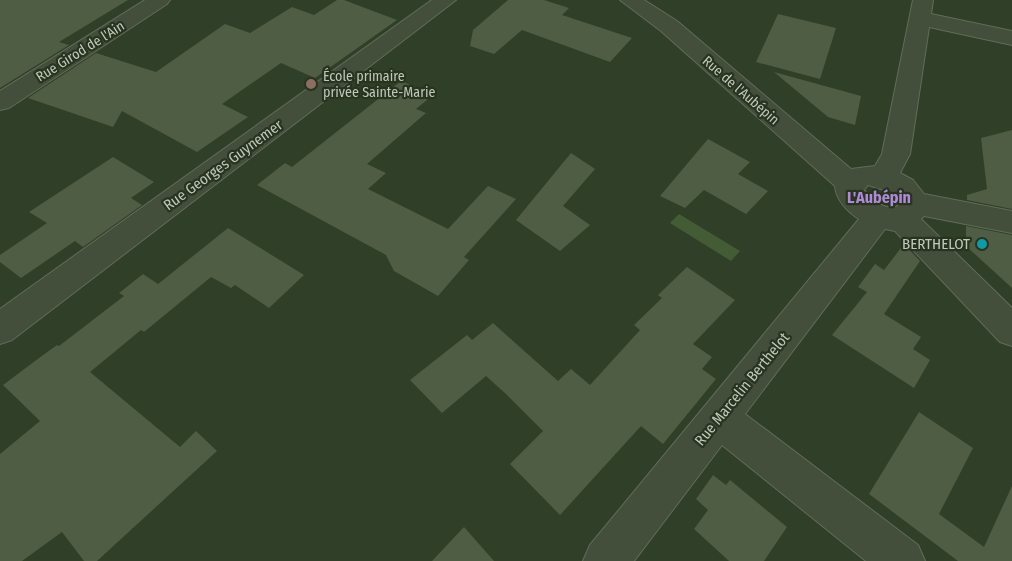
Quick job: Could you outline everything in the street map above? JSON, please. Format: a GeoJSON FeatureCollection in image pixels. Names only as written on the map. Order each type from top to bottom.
{"type":"FeatureCollection","features":[{"type":"Feature","properties":{"kind":"street","name":"Rue Girod de l'Ain"},"geometry":{"type":"LineString","coordinates":[[0,102],[160,0]]}},
{"type":"Feature","properties":{"kind":"street","name":"Rue Georges Guynemer"},"geometry":{"type":"LineString","coordinates":[[0,329],[446,0]]}},
{"type":"Feature","properties":{"kind":"street","name":"Rue de l'Aubépin"},"geometry":{"type":"LineString","coordinates":[[630,0],[669,26],[825,164],[850,183]]}},
{"type":"Feature","properties":{"kind":"street"},"geometry":{"type":"LineString","coordinates":[[883,177],[896,154],[921,9],[1012,38]]}},
{"type":"Feature","properties":{"kind":"street"},"geometry":{"type":"LineString","coordinates":[[898,213],[905,188],[883,177],[862,176],[850,183],[849,190],[857,204],[898,213],[1012,222]]}},
{"type":"Feature","properties":{"kind":"street"},"geometry":{"type":"LineString","coordinates":[[898,213],[1012,331]]}},
{"type":"Feature","properties":{"kind":"street","name":"Rue Marcelin Berthelot"},"geometry":{"type":"LineString","coordinates":[[606,561],[719,418],[898,213]]}},
{"type":"Feature","properties":{"kind":"street"},"geometry":{"type":"LineString","coordinates":[[719,418],[902,561]]}},
{"type":"Feature","properties":{"kind":"shaded area"},"geometry":{"type":"Polygon","coordinates":[[[679,214],[740,251],[731,261],[670,223],[679,214]]]}},
{"type":"Feature","properties":{"kind":"building"},"geometry":{"type":"Polygon","coordinates":[[[0,0],[128,0],[59,42],[69,45],[0,88],[0,0]]]}},
{"type":"Feature","properties":{"kind":"building"},"geometry":{"type":"Polygon","coordinates":[[[337,0],[344,0],[397,20],[315,78],[281,63],[222,104],[248,117],[197,152],[122,111],[113,127],[28,98],[96,53],[156,72],[225,24],[250,33],[292,7],[314,15],[337,0]]]}},
{"type":"Feature","properties":{"kind":"building"},"geometry":{"type":"Polygon","coordinates":[[[508,0],[544,0],[569,8],[562,15],[632,38],[610,62],[522,30],[494,54],[470,46],[473,30],[508,0]]]}},
{"type":"Feature","properties":{"kind":"building"},"geometry":{"type":"Polygon","coordinates":[[[778,14],[836,28],[820,79],[756,62],[778,14]]]}},
{"type":"Feature","properties":{"kind":"building"},"geometry":{"type":"Polygon","coordinates":[[[774,72],[861,96],[855,125],[828,117],[774,72]]]}},
{"type":"Feature","properties":{"kind":"building"},"geometry":{"type":"Polygon","coordinates":[[[401,81],[433,95],[416,109],[426,113],[367,164],[386,173],[368,189],[448,229],[488,186],[516,199],[464,257],[469,260],[438,296],[394,271],[386,255],[257,185],[285,163],[292,167],[401,81]]]}},
{"type":"Feature","properties":{"kind":"building"},"geometry":{"type":"Polygon","coordinates":[[[1012,130],[1012,209],[967,200],[967,195],[987,189],[981,138],[1012,130]]]}},
{"type":"Feature","properties":{"kind":"building"},"geometry":{"type":"Polygon","coordinates":[[[708,139],[750,162],[738,174],[768,191],[746,214],[704,190],[685,208],[660,196],[708,139]]]}},
{"type":"Feature","properties":{"kind":"building"},"geometry":{"type":"Polygon","coordinates":[[[571,153],[595,169],[563,206],[590,225],[560,251],[516,220],[571,153]]]}},
{"type":"Feature","properties":{"kind":"building"},"geometry":{"type":"Polygon","coordinates":[[[113,157],[154,182],[131,198],[142,205],[83,247],[75,241],[21,278],[0,262],[0,255],[47,223],[29,212],[113,157]]]}},
{"type":"Feature","properties":{"kind":"building"},"geometry":{"type":"Polygon","coordinates":[[[966,226],[1012,235],[1012,288],[966,246],[966,226]]]}},
{"type":"Feature","properties":{"kind":"building"},"geometry":{"type":"Polygon","coordinates":[[[228,228],[304,275],[269,308],[235,285],[231,288],[211,277],[144,332],[141,330],[90,372],[180,447],[196,431],[217,451],[97,561],[84,561],[62,532],[22,561],[0,561],[0,454],[40,421],[3,385],[124,296],[119,293],[143,274],[158,284],[228,228]]]}},
{"type":"Feature","properties":{"kind":"building"},"geometry":{"type":"Polygon","coordinates":[[[904,244],[920,261],[884,314],[921,337],[913,349],[930,360],[914,388],[832,335],[867,292],[858,287],[875,264],[884,270],[904,244]]]}},
{"type":"Feature","properties":{"kind":"building"},"geometry":{"type":"Polygon","coordinates":[[[687,267],[735,300],[693,344],[712,357],[702,369],[716,379],[663,444],[641,426],[560,515],[510,464],[543,431],[486,376],[442,413],[410,380],[467,335],[472,340],[493,323],[558,381],[571,369],[590,385],[640,330],[634,325],[662,298],[658,295],[687,267]]]}},
{"type":"Feature","properties":{"kind":"building"},"geometry":{"type":"Polygon","coordinates":[[[919,412],[973,448],[939,514],[984,547],[1012,486],[1012,561],[958,561],[869,494],[919,412]]]}},
{"type":"Feature","properties":{"kind":"building"},"geometry":{"type":"Polygon","coordinates":[[[713,475],[726,485],[730,480],[787,527],[764,561],[729,561],[694,529],[708,510],[696,499],[713,475]]]}},
{"type":"Feature","properties":{"kind":"building"},"geometry":{"type":"Polygon","coordinates":[[[464,527],[494,561],[432,561],[464,527]]]}},
{"type":"Feature","properties":{"kind":"place","name":"École primaire privée Sainte-Marie"},"geometry":{"type":"Point","coordinates":[311,84]}},
{"type":"Feature","properties":{"kind":"place","name":"BERTHELOT"},"geometry":{"type":"Point","coordinates":[982,244]}},
{"type":"Feature","properties":{"kind":"district","name":"L'Aubépin"},"geometry":{"type":"Point","coordinates":[879,197]}}]}
